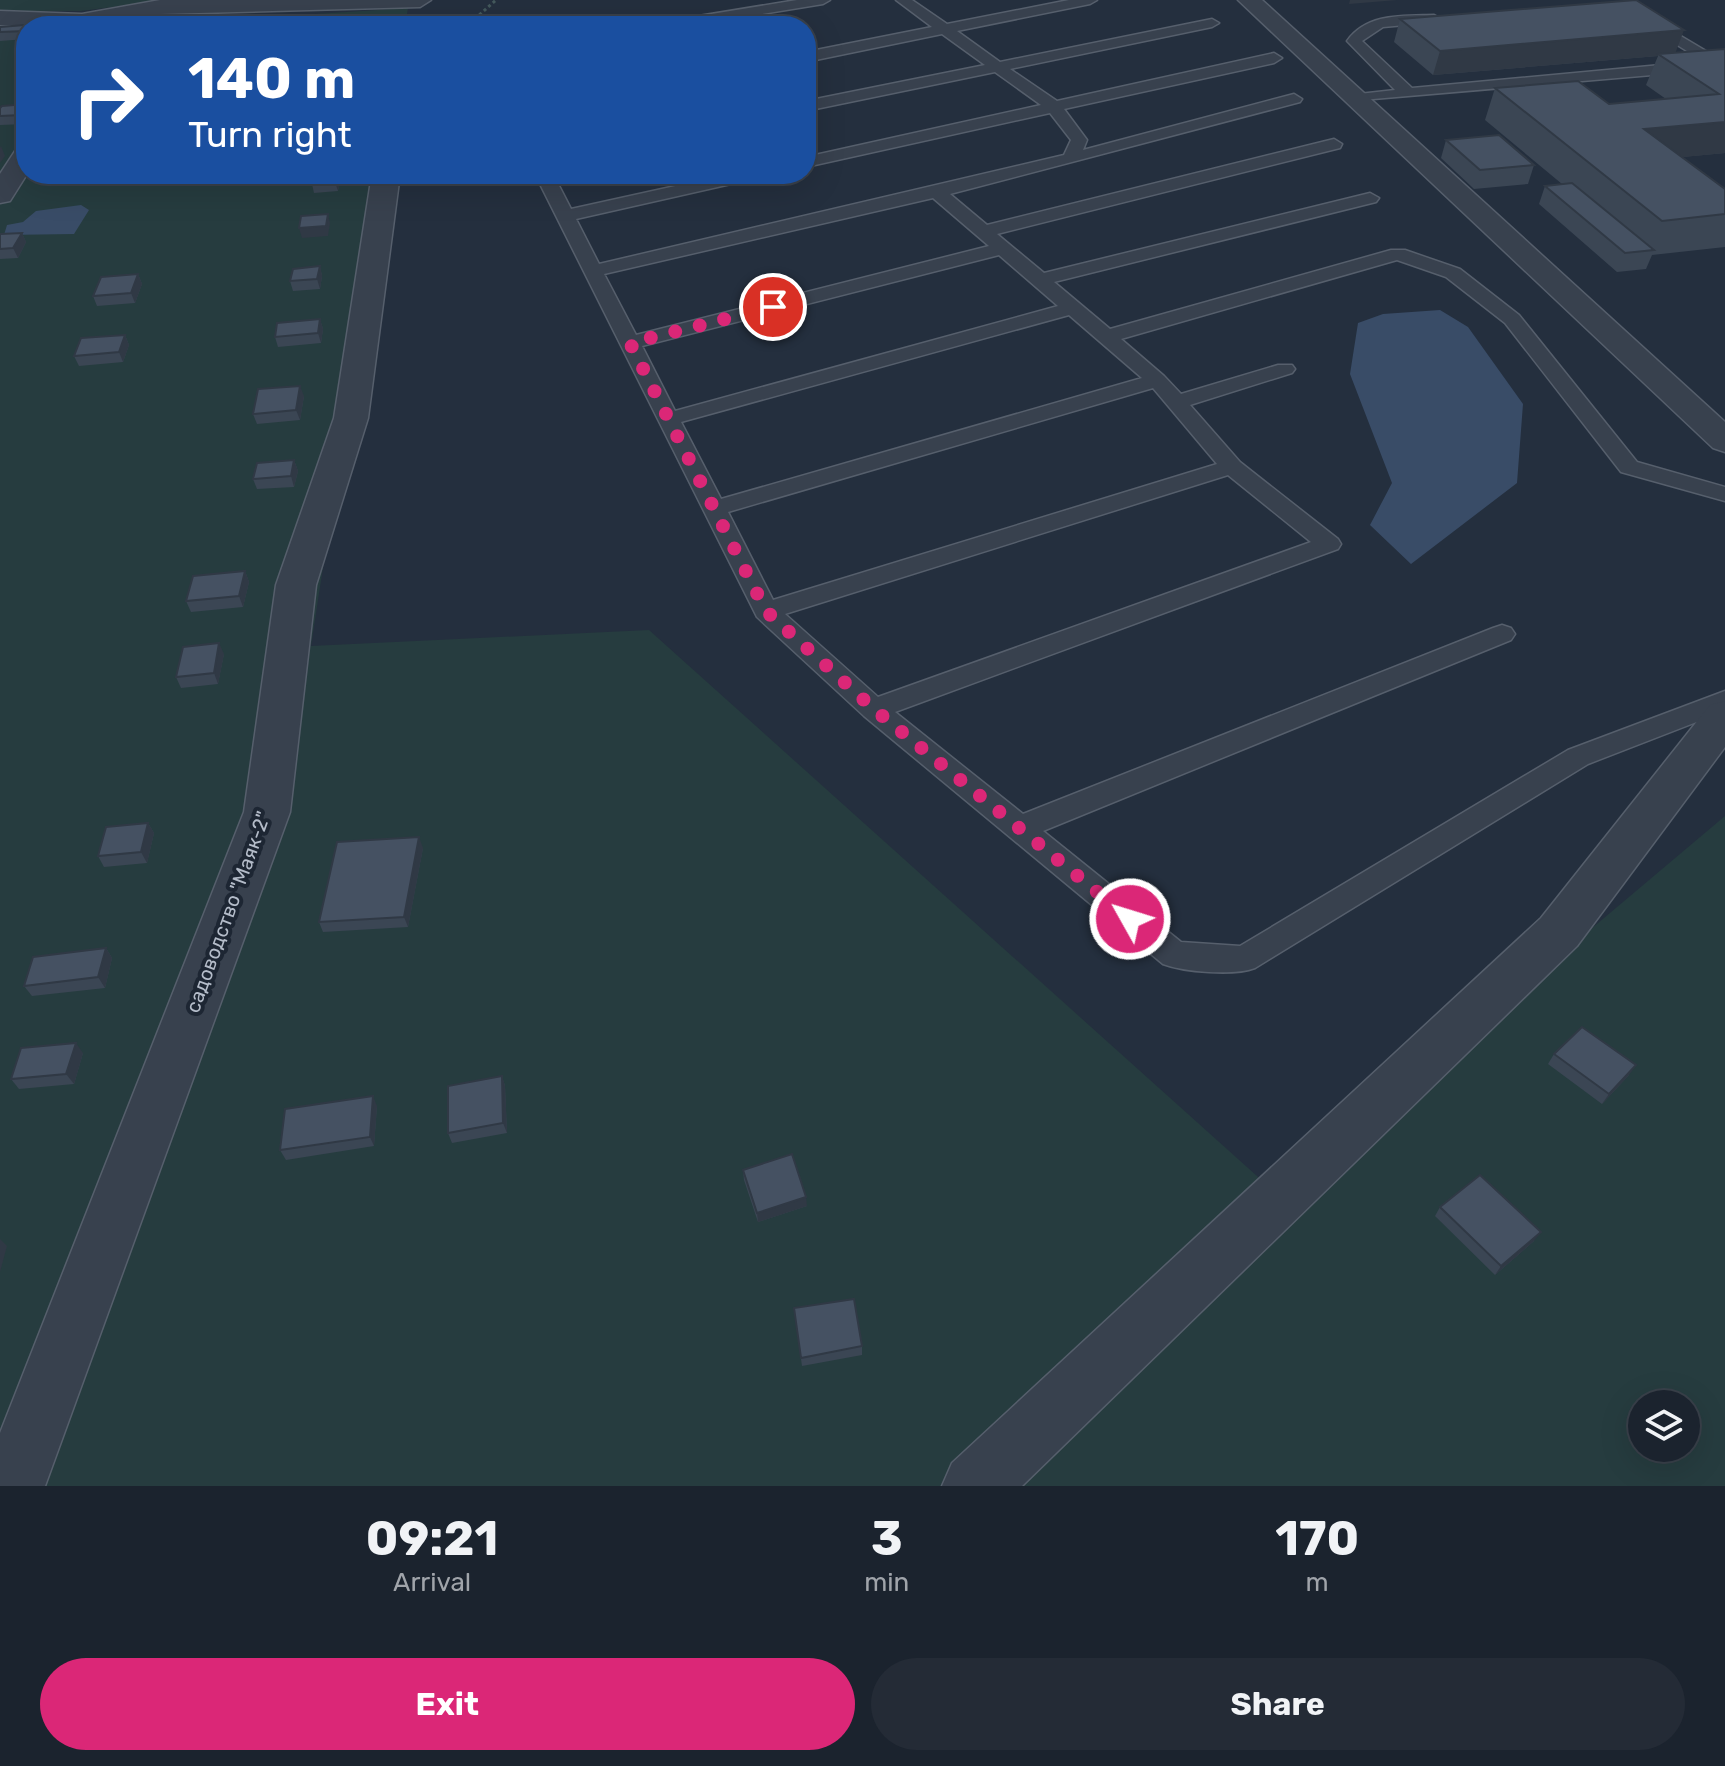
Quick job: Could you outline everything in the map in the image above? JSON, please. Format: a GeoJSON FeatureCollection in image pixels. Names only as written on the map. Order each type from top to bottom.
{"type":"FeatureCollection","features":[{"type":"Feature","properties":{"kind":"street"},"geometry":{"type":"LineString","coordinates":[[1249,0],[1725,441]]}},
{"type":"Feature","properties":{"kind":"street"},"geometry":{"type":"LineString","coordinates":[[128,16],[160,7],[412,1]]}},
{"type":"Feature","properties":{"kind":"street"},"geometry":{"type":"LineString","coordinates":[[0,195],[16,170]]}},
{"type":"Feature","properties":{"kind":"street","name":"садоводство \"Маяк-2\""},"geometry":{"type":"LineString","coordinates":[[12,1486],[267,812],[296,585],[351,418],[385,184]]}},
{"type":"Feature","properties":{"kind":"street"},"geometry":{"type":"LineString","coordinates":[[975,1486],[1559,932],[1725,716]]}},
{"type":"Feature","properties":{"kind":"lane"},"geometry":{"type":"LineString","coordinates":[[724,16],[823,0]]}},
{"type":"Feature","properties":{"kind":"lane"},"geometry":{"type":"LineString","coordinates":[[903,0],[1054,107],[1079,140],[1071,158]]}},
{"type":"Feature","properties":{"kind":"lane"},"geometry":{"type":"LineString","coordinates":[[816,55],[1090,0]]}},
{"type":"Feature","properties":{"kind":"lane"},"geometry":{"type":"LineString","coordinates":[[1356,98],[1699,66],[1703,54],[1631,11]]}},
{"type":"Feature","properties":{"kind":"lane"},"geometry":{"type":"LineString","coordinates":[[1408,93],[1354,41],[1359,31],[1376,24],[1452,17]]}},
{"type":"Feature","properties":{"kind":"lane"},"geometry":{"type":"LineString","coordinates":[[816,104],[1212,23]]}},
{"type":"Feature","properties":{"kind":"lane"},"geometry":{"type":"LineString","coordinates":[[816,160],[1274,58]]}},
{"type":"Feature","properties":{"kind":"lane"},"geometry":{"type":"LineString","coordinates":[[593,271],[937,192],[1294,99]]}},
{"type":"Feature","properties":{"kind":"lane"},"geometry":{"type":"LineString","coordinates":[[983,232],[1334,144]]}},
{"type":"Feature","properties":{"kind":"lane"},"geometry":{"type":"LineString","coordinates":[[549,184],[766,611],[874,709],[1174,955],[1244,959],[1578,757],[1725,701]]}},
{"type":"Feature","properties":{"kind":"lane"},"geometry":{"type":"LineString","coordinates":[[565,216],[708,184]]}},
{"type":"Feature","properties":{"kind":"lane"},"geometry":{"type":"LineString","coordinates":[[874,709],[1329,544],[1232,467],[1157,380],[937,192]]}},
{"type":"Feature","properties":{"kind":"lane"},"geometry":{"type":"LineString","coordinates":[[1040,280],[1370,198]]}},
{"type":"Feature","properties":{"kind":"lane"},"geometry":{"type":"LineString","coordinates":[[630,343],[1003,248]]}},
{"type":"Feature","properties":{"kind":"lane"},"geometry":{"type":"LineString","coordinates":[[1106,337],[1398,254],[1453,273],[1512,319],[1629,467],[1725,494]]}},
{"type":"Feature","properties":{"kind":"lane"},"geometry":{"type":"LineString","coordinates":[[669,419],[1072,308]]}},
{"type":"Feature","properties":{"kind":"lane"},"geometry":{"type":"LineString","coordinates":[[1175,403],[1285,369]]}},
{"type":"Feature","properties":{"kind":"lane"},"geometry":{"type":"LineString","coordinates":[[714,509],[1157,380]]}},
{"type":"Feature","properties":{"kind":"lane"},"geometry":{"type":"LineString","coordinates":[[766,611],[1232,467]]}},
{"type":"Feature","properties":{"kind":"lane"},"geometry":{"type":"LineString","coordinates":[[1019,828],[1502,634]]}},
{"type":"Feature","properties":{"kind":"path"},"geometry":{"type":"LineString","coordinates":[[478,16],[496,0]]}},
{"type":"Feature","properties":{"kind":"green space"},"geometry":{"type":"Polygon","coordinates":[[[0,0],[169,0],[81,11],[0,11],[0,0]]]}},
{"type":"Feature","properties":{"kind":"green space"},"geometry":{"type":"Polygon","coordinates":[[[408,8],[407,16],[284,16],[408,8]]]}},
{"type":"Feature","properties":{"kind":"green space"},"geometry":{"type":"Polygon","coordinates":[[[0,29],[16,29],[16,184],[381,184],[311,646],[649,630],[1277,1194],[1725,816],[1725,1486],[0,1486],[0,29]]]}},
{"type":"Feature","properties":{"kind":"water"},"geometry":{"type":"Polygon","coordinates":[[[184,12],[207,13],[206,16],[150,16],[184,12]]]}},
{"type":"Feature","properties":{"kind":"water"},"geometry":{"type":"Polygon","coordinates":[[[81,205],[89,210],[74,234],[4,235],[7,225],[23,222],[36,211],[81,205]]]}},
{"type":"Feature","properties":{"kind":"water"},"geometry":{"type":"Polygon","coordinates":[[[1440,310],[1468,327],[1523,404],[1517,483],[1411,564],[1370,525],[1392,483],[1350,374],[1358,323],[1383,314],[1440,310]]]}},
{"type":"Feature","properties":{"kind":"building"},"geometry":{"type":"Polygon","coordinates":[[[1636,0],[1684,30],[1440,51],[1400,19],[1636,0]]]}},
{"type":"Feature","properties":{"kind":"building"},"geometry":{"type":"Polygon","coordinates":[[[16,26],[16,31],[0,32],[0,27],[16,26]]]}},
{"type":"Feature","properties":{"kind":"building"},"geometry":{"type":"Polygon","coordinates":[[[1725,49],[1725,122],[1644,129],[1725,189],[1725,214],[1662,221],[1495,88],[1578,81],[1609,104],[1719,94],[1658,54],[1725,49]]]}},
{"type":"Feature","properties":{"kind":"building"},"geometry":{"type":"Polygon","coordinates":[[[16,105],[16,115],[0,116],[2,106],[16,105]]]}},
{"type":"Feature","properties":{"kind":"building"},"geometry":{"type":"Polygon","coordinates":[[[1499,135],[1534,165],[1480,170],[1446,140],[1499,135]]]}},
{"type":"Feature","properties":{"kind":"building"},"geometry":{"type":"Polygon","coordinates":[[[1572,183],[1654,250],[1625,253],[1545,186],[1572,183]]]}},
{"type":"Feature","properties":{"kind":"building"},"geometry":{"type":"Polygon","coordinates":[[[328,214],[326,226],[299,228],[301,216],[328,214]]]}},
{"type":"Feature","properties":{"kind":"building"},"geometry":{"type":"Polygon","coordinates":[[[22,233],[13,248],[0,249],[0,234],[22,233]]]}},
{"type":"Feature","properties":{"kind":"building"},"geometry":{"type":"Polygon","coordinates":[[[320,266],[317,279],[290,281],[293,269],[320,266]]]}},
{"type":"Feature","properties":{"kind":"building"},"geometry":{"type":"Polygon","coordinates":[[[138,274],[131,293],[93,296],[101,277],[138,274]]]}},
{"type":"Feature","properties":{"kind":"building"},"geometry":{"type":"Polygon","coordinates":[[[320,319],[318,333],[275,337],[277,323],[320,319]]]}},
{"type":"Feature","properties":{"kind":"building"},"geometry":{"type":"Polygon","coordinates":[[[125,335],[119,352],[74,356],[81,338],[125,335]]]}},
{"type":"Feature","properties":{"kind":"building"},"geometry":{"type":"Polygon","coordinates":[[[300,386],[296,410],[253,414],[258,389],[300,386]]]}},
{"type":"Feature","properties":{"kind":"building"},"geometry":{"type":"Polygon","coordinates":[[[294,460],[291,476],[253,479],[257,463],[294,460]]]}},
{"type":"Feature","properties":{"kind":"building"},"geometry":{"type":"Polygon","coordinates":[[[245,571],[239,596],[186,601],[193,576],[245,571]]]}},
{"type":"Feature","properties":{"kind":"building"},"geometry":{"type":"Polygon","coordinates":[[[219,643],[214,673],[176,677],[183,647],[219,643]]]}},
{"type":"Feature","properties":{"kind":"building"},"geometry":{"type":"Polygon","coordinates":[[[148,823],[141,852],[98,856],[106,827],[148,823]]]}},
{"type":"Feature","properties":{"kind":"building"},"geometry":{"type":"Polygon","coordinates":[[[419,837],[404,917],[319,922],[337,842],[419,837]]]}},
{"type":"Feature","properties":{"kind":"building"},"geometry":{"type":"Polygon","coordinates":[[[106,948],[98,977],[24,986],[33,957],[106,948]]]}},
{"type":"Feature","properties":{"kind":"building"},"geometry":{"type":"Polygon","coordinates":[[[1582,1027],[1636,1065],[1609,1094],[1554,1054],[1582,1027]]]}},
{"type":"Feature","properties":{"kind":"building"},"geometry":{"type":"Polygon","coordinates":[[[76,1043],[66,1074],[11,1079],[21,1048],[76,1043]]]}},
{"type":"Feature","properties":{"kind":"building"},"geometry":{"type":"Polygon","coordinates":[[[502,1076],[503,1123],[448,1133],[448,1086],[502,1076]]]}},
{"type":"Feature","properties":{"kind":"building"},"geometry":{"type":"Polygon","coordinates":[[[373,1096],[370,1137],[280,1150],[285,1109],[373,1096]]]}},
{"type":"Feature","properties":{"kind":"building"},"geometry":{"type":"Polygon","coordinates":[[[792,1154],[806,1197],[757,1213],[743,1170],[792,1154]]]}},
{"type":"Feature","properties":{"kind":"building"},"geometry":{"type":"Polygon","coordinates":[[[1480,1175],[1541,1232],[1501,1266],[1440,1207],[1480,1175]]]}},
{"type":"Feature","properties":{"kind":"building"},"geometry":{"type":"Polygon","coordinates":[[[854,1299],[862,1346],[801,1358],[794,1308],[854,1299]]]}},
{"type":"Feature","properties":{"kind":"route"},"geometry":{"type":"LineString","coordinates":[[773,307],[630,343],[766,611],[874,709],[1130,919]]}}]}
